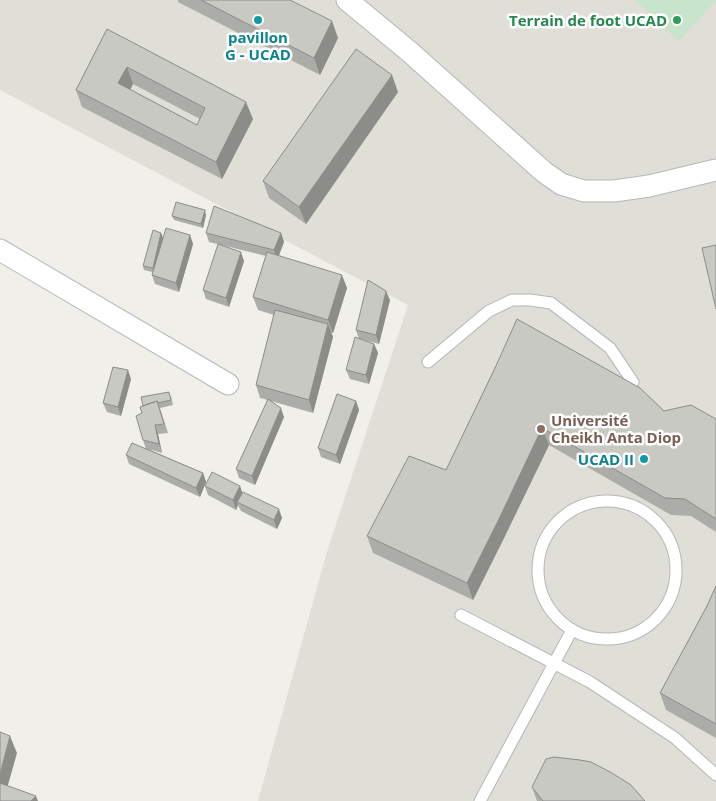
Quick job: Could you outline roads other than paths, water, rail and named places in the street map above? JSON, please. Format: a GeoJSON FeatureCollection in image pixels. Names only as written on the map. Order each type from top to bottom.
{"type":"FeatureCollection","features":[{"type":"Feature","properties":{"kind":"street"},"geometry":{"type":"LineString","coordinates":[[347,0],[411,53],[544,172],[561,184],[584,192],[614,191],[649,186],[716,170]]}},
{"type":"Feature","properties":{"kind":"street"},"geometry":{"type":"LineString","coordinates":[[0,250],[228,384]]}},
{"type":"Feature","properties":{"kind":"lane"},"geometry":{"type":"LineString","coordinates":[[428,362],[489,311],[512,300],[530,300],[550,303],[610,348],[633,382]]}},
{"type":"Feature","properties":{"kind":"lane"},"geometry":{"type":"LineString","coordinates":[[597,502],[620,503],[642,511],[654,520],[664,532],[673,553],[676,576],[673,591],[666,606],[657,618],[645,628],[624,637],[601,640],[572,630],[555,615],[543,595],[539,580],[538,565],[541,549],[548,535],[568,513],[582,506],[597,502]]}},
{"type":"Feature","properties":{"kind":"lane"},"geometry":{"type":"LineString","coordinates":[[461,615],[590,682],[675,738],[716,775]]}},
{"type":"Feature","properties":{"kind":"lane"},"geometry":{"type":"LineString","coordinates":[[480,801],[572,630]]}},
{"type":"Feature","properties":{"kind":"place","name":"pavillon G - UCAD"},"geometry":{"type":"Point","coordinates":[258,20]}},
{"type":"Feature","properties":{"kind":"place","name":"Terrain de foot UCAD"},"geometry":{"type":"Point","coordinates":[677,20]}},
{"type":"Feature","properties":{"kind":"place","name":"Université Cheikh Anta Diop"},"geometry":{"type":"Point","coordinates":[541,429]}},
{"type":"Feature","properties":{"kind":"place","name":"UCAD II"},"geometry":{"type":"Point","coordinates":[644,459]}}]}
